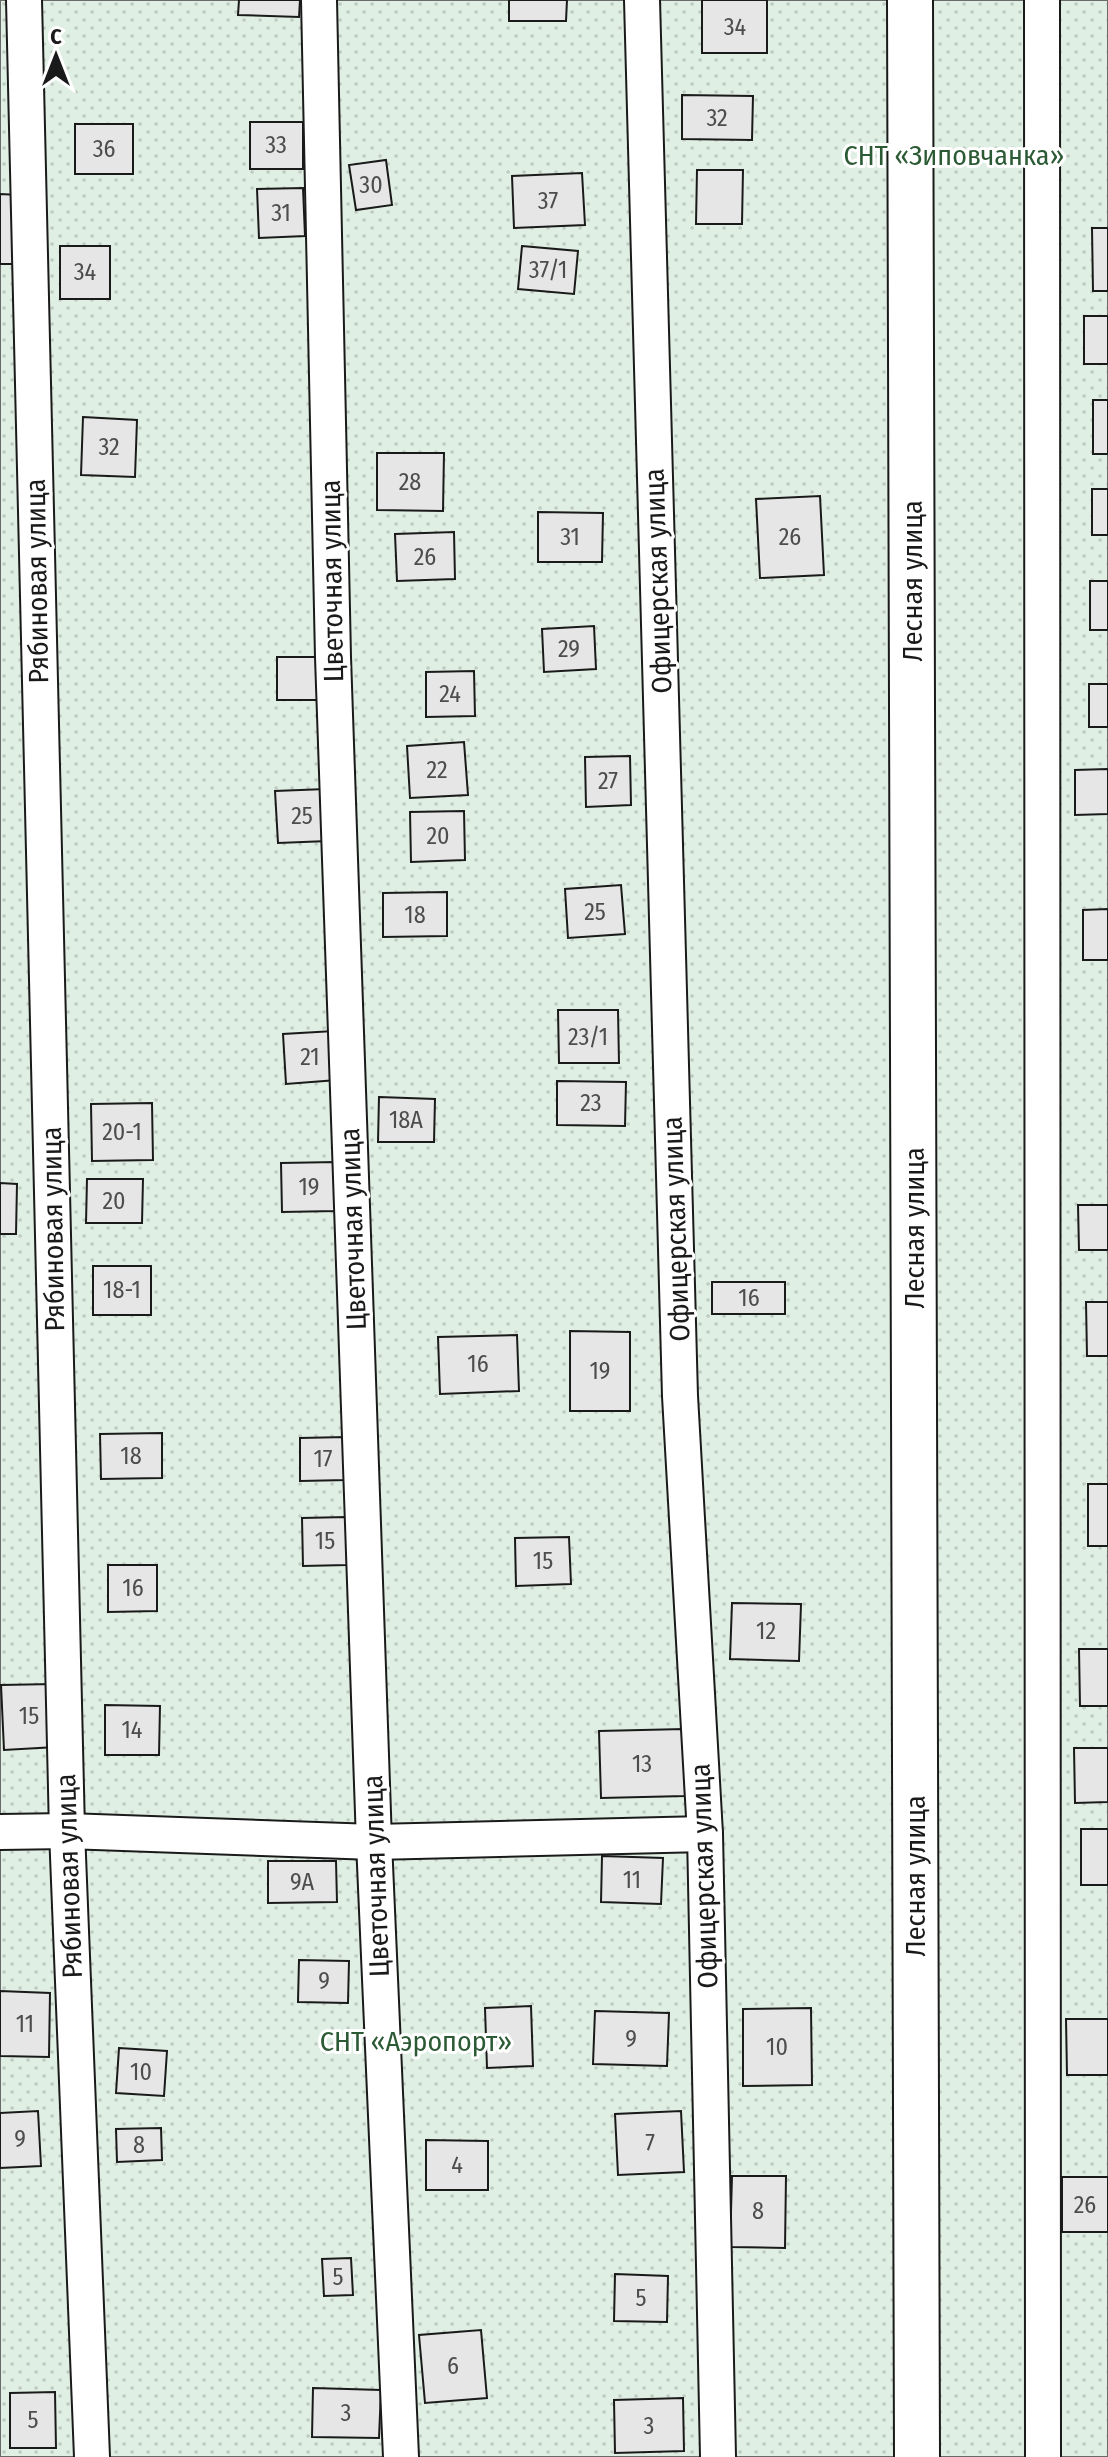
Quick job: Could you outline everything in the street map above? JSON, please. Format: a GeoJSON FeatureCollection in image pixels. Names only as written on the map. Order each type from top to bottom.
{"type":"FeatureCollection","features":[{"type":"Feature","properties":{"kind":"street","name":"Рябиновая улица"},"geometry":{"type":"LineString","coordinates":[[24,0],[67,1831],[92,2457]]}},
{"type":"Feature","properties":{"kind":"street","name":"Цветочная улица"},"geometry":{"type":"LineString","coordinates":[[319,0],[333,657],[374,1842],[401,2457]]}},
{"type":"Feature","properties":{"kind":"street","name":"Офицерская улица"},"geometry":{"type":"LineString","coordinates":[[642,0],[680,1396],[705,1834],[718,2457]]}},
{"type":"Feature","properties":{"kind":"street","name":"Лесная улица"},"geometry":{"type":"LineString","coordinates":[[910,0],[917,2457]]}},
{"type":"Feature","properties":{"kind":"street"},"geometry":{"type":"LineString","coordinates":[[1042,0],[1043,2457]]}},
{"type":"Feature","properties":{"kind":"street"},"geometry":{"type":"LineString","coordinates":[[0,1832],[67,1831],[374,1842],[705,1834]]}},
{"type":"Feature","properties":{"kind":"green space","name":"СНТ «Аэропорт»"},"geometry":{"type":"Polygon","coordinates":[[[0,0],[1108,0],[1108,2457],[0,2457],[0,0]]]}},
{"type":"Feature","properties":{"kind":"building"},"geometry":{"type":"Polygon","coordinates":[[[239,0],[300,0],[299,17],[238,15],[239,0]]]}},
{"type":"Feature","properties":{"kind":"building"},"geometry":{"type":"Polygon","coordinates":[[[509,0],[567,0],[566,21],[509,21],[509,0]]]}},
{"type":"Feature","properties":{"kind":"building"},"geometry":{"type":"Polygon","coordinates":[[[702,0],[767,0],[767,53],[702,53],[702,0]]]}},
{"type":"Feature","properties":{"kind":"building"},"geometry":{"type":"Polygon","coordinates":[[[682,95],[753,96],[752,140],[682,139],[682,95]]]}},
{"type":"Feature","properties":{"kind":"building"},"geometry":{"type":"Polygon","coordinates":[[[250,122],[303,122],[303,169],[250,169],[250,122]]]}},
{"type":"Feature","properties":{"kind":"building"},"geometry":{"type":"Polygon","coordinates":[[[75,124],[133,124],[133,174],[75,174],[75,124]]]}},
{"type":"Feature","properties":{"kind":"building"},"geometry":{"type":"Polygon","coordinates":[[[386,160],[392,205],[356,210],[349,165],[386,160]]]}},
{"type":"Feature","properties":{"kind":"building"},"geometry":{"type":"Polygon","coordinates":[[[697,170],[743,170],[742,224],[696,224],[697,170]]]}},
{"type":"Feature","properties":{"kind":"building"},"geometry":{"type":"Polygon","coordinates":[[[582,173],[585,225],[514,228],[512,176],[582,173]]]}},
{"type":"Feature","properties":{"kind":"building"},"geometry":{"type":"Polygon","coordinates":[[[303,188],[305,236],[259,238],[257,189],[303,188]]]}},
{"type":"Feature","properties":{"kind":"building"},"geometry":{"type":"Polygon","coordinates":[[[0,194],[19,195],[16,264],[0,264],[0,194]]]}},
{"type":"Feature","properties":{"kind":"building"},"geometry":{"type":"Polygon","coordinates":[[[1092,228],[1108,228],[1108,291],[1093,291],[1092,228]]]}},
{"type":"Feature","properties":{"kind":"building"},"geometry":{"type":"Polygon","coordinates":[[[60,246],[110,246],[110,299],[60,299],[60,246]]]}},
{"type":"Feature","properties":{"kind":"building"},"geometry":{"type":"Polygon","coordinates":[[[522,246],[578,251],[574,294],[518,289],[522,246]]]}},
{"type":"Feature","properties":{"kind":"building"},"geometry":{"type":"Polygon","coordinates":[[[1084,316],[1108,316],[1108,364],[1084,364],[1084,316]]]}},
{"type":"Feature","properties":{"kind":"building"},"geometry":{"type":"Polygon","coordinates":[[[1093,400],[1108,400],[1108,454],[1093,454],[1093,400]]]}},
{"type":"Feature","properties":{"kind":"building"},"geometry":{"type":"Polygon","coordinates":[[[83,417],[137,420],[135,477],[81,475],[83,417]]]}},
{"type":"Feature","properties":{"kind":"building"},"geometry":{"type":"Polygon","coordinates":[[[377,453],[444,453],[443,511],[377,510],[377,453]]]}},
{"type":"Feature","properties":{"kind":"building"},"geometry":{"type":"Polygon","coordinates":[[[1092,489],[1108,489],[1108,535],[1092,535],[1092,489]]]}},
{"type":"Feature","properties":{"kind":"building"},"geometry":{"type":"Polygon","coordinates":[[[820,496],[824,575],[760,578],[756,499],[820,496]]]}},
{"type":"Feature","properties":{"kind":"building"},"geometry":{"type":"Polygon","coordinates":[[[538,512],[603,513],[602,562],[538,562],[538,512]]]}},
{"type":"Feature","properties":{"kind":"building"},"geometry":{"type":"Polygon","coordinates":[[[454,532],[455,579],[397,581],[395,534],[454,532]]]}},
{"type":"Feature","properties":{"kind":"building"},"geometry":{"type":"Polygon","coordinates":[[[1090,581],[1108,581],[1108,630],[1090,630],[1090,581]]]}},
{"type":"Feature","properties":{"kind":"building"},"geometry":{"type":"Polygon","coordinates":[[[594,626],[596,669],[544,672],[542,629],[594,626]]]}},
{"type":"Feature","properties":{"kind":"building"},"geometry":{"type":"Polygon","coordinates":[[[277,657],[333,657],[333,700],[277,700],[277,657]]]}},
{"type":"Feature","properties":{"kind":"building"},"geometry":{"type":"Polygon","coordinates":[[[474,671],[475,716],[426,717],[426,672],[474,671]]]}},
{"type":"Feature","properties":{"kind":"building"},"geometry":{"type":"Polygon","coordinates":[[[1089,684],[1108,684],[1108,727],[1089,727],[1089,684]]]}},
{"type":"Feature","properties":{"kind":"building"},"geometry":{"type":"Polygon","coordinates":[[[464,742],[468,795],[410,798],[407,746],[464,742]]]}},
{"type":"Feature","properties":{"kind":"building"},"geometry":{"type":"Polygon","coordinates":[[[630,756],[631,805],[586,807],[585,757],[630,756]]]}},
{"type":"Feature","properties":{"kind":"building"},"geometry":{"type":"Polygon","coordinates":[[[1108,769],[1108,814],[1075,815],[1075,770],[1108,769]]]}},
{"type":"Feature","properties":{"kind":"building"},"geometry":{"type":"Polygon","coordinates":[[[326,789],[328,841],[278,843],[275,791],[326,789]]]}},
{"type":"Feature","properties":{"kind":"building"},"geometry":{"type":"Polygon","coordinates":[[[464,811],[465,860],[411,862],[410,812],[464,811]]]}},
{"type":"Feature","properties":{"kind":"building"},"geometry":{"type":"Polygon","coordinates":[[[621,885],[625,934],[568,938],[565,889],[621,885]]]}},
{"type":"Feature","properties":{"kind":"building"},"geometry":{"type":"Polygon","coordinates":[[[447,892],[447,936],[383,937],[383,893],[447,892]]]}},
{"type":"Feature","properties":{"kind":"building"},"geometry":{"type":"Polygon","coordinates":[[[1108,909],[1108,960],[1083,960],[1083,910],[1108,909]]]}},
{"type":"Feature","properties":{"kind":"building"},"geometry":{"type":"Polygon","coordinates":[[[558,1010],[618,1010],[619,1063],[559,1063],[558,1010]]]}},
{"type":"Feature","properties":{"kind":"building"},"geometry":{"type":"Polygon","coordinates":[[[334,1031],[337,1080],[286,1084],[283,1034],[334,1031]]]}},
{"type":"Feature","properties":{"kind":"building"},"geometry":{"type":"Polygon","coordinates":[[[557,1081],[626,1082],[625,1126],[557,1125],[557,1081]]]}},
{"type":"Feature","properties":{"kind":"building"},"geometry":{"type":"Polygon","coordinates":[[[379,1097],[435,1099],[434,1142],[378,1142],[379,1097]]]}},
{"type":"Feature","properties":{"kind":"building"},"geometry":{"type":"Polygon","coordinates":[[[152,1103],[153,1160],[92,1161],[91,1104],[152,1103]]]}},
{"type":"Feature","properties":{"kind":"building"},"geometry":{"type":"Polygon","coordinates":[[[336,1162],[336,1211],[282,1212],[281,1163],[336,1162]]]}},
{"type":"Feature","properties":{"kind":"building"},"geometry":{"type":"Polygon","coordinates":[[[87,1179],[143,1179],[142,1223],[86,1223],[87,1179]]]}},
{"type":"Feature","properties":{"kind":"building"},"geometry":{"type":"Polygon","coordinates":[[[0,1183],[17,1184],[16,1234],[0,1234],[0,1183]]]}},
{"type":"Feature","properties":{"kind":"building"},"geometry":{"type":"Polygon","coordinates":[[[1078,1205],[1108,1205],[1108,1250],[1079,1250],[1078,1205]]]}},
{"type":"Feature","properties":{"kind":"building"},"geometry":{"type":"Polygon","coordinates":[[[93,1266],[151,1266],[151,1315],[93,1315],[93,1266]]]}},
{"type":"Feature","properties":{"kind":"building"},"geometry":{"type":"Polygon","coordinates":[[[712,1282],[785,1282],[785,1314],[712,1314],[712,1282]]]}},
{"type":"Feature","properties":{"kind":"building"},"geometry":{"type":"Polygon","coordinates":[[[1086,1302],[1108,1302],[1108,1356],[1087,1356],[1086,1302]]]}},
{"type":"Feature","properties":{"kind":"building"},"geometry":{"type":"Polygon","coordinates":[[[570,1331],[630,1332],[630,1411],[570,1411],[570,1331]]]}},
{"type":"Feature","properties":{"kind":"building"},"geometry":{"type":"Polygon","coordinates":[[[517,1335],[519,1391],[440,1394],[438,1337],[517,1335]]]}},
{"type":"Feature","properties":{"kind":"building"},"geometry":{"type":"Polygon","coordinates":[[[162,1433],[162,1478],[101,1479],[100,1434],[162,1433]]]}},
{"type":"Feature","properties":{"kind":"building"},"geometry":{"type":"Polygon","coordinates":[[[346,1437],[347,1480],[300,1481],[300,1438],[346,1437]]]}},
{"type":"Feature","properties":{"kind":"building"},"geometry":{"type":"Polygon","coordinates":[[[1088,1484],[1108,1484],[1108,1546],[1088,1546],[1088,1484]]]}},
{"type":"Feature","properties":{"kind":"building"},"geometry":{"type":"Polygon","coordinates":[[[346,1517],[347,1565],[303,1566],[302,1518],[346,1517]]]}},
{"type":"Feature","properties":{"kind":"building"},"geometry":{"type":"Polygon","coordinates":[[[569,1537],[571,1584],[516,1586],[515,1538],[569,1537]]]}},
{"type":"Feature","properties":{"kind":"building"},"geometry":{"type":"Polygon","coordinates":[[[108,1565],[157,1565],[157,1611],[108,1612],[108,1565]]]}},
{"type":"Feature","properties":{"kind":"building"},"geometry":{"type":"Polygon","coordinates":[[[732,1603],[801,1604],[799,1661],[730,1659],[732,1603]]]}},
{"type":"Feature","properties":{"kind":"building"},"geometry":{"type":"Polygon","coordinates":[[[1079,1649],[1108,1649],[1108,1706],[1080,1706],[1079,1649]]]}},
{"type":"Feature","properties":{"kind":"building"},"geometry":{"type":"Polygon","coordinates":[[[53,1684],[56,1747],[4,1750],[1,1685],[53,1684]]]}},
{"type":"Feature","properties":{"kind":"building"},"geometry":{"type":"Polygon","coordinates":[[[105,1705],[160,1706],[159,1755],[105,1755],[105,1705]]]}},
{"type":"Feature","properties":{"kind":"building"},"geometry":{"type":"Polygon","coordinates":[[[684,1729],[685,1796],[601,1798],[599,1731],[684,1729]]]}},
{"type":"Feature","properties":{"kind":"building"},"geometry":{"type":"Polygon","coordinates":[[[1074,1748],[1108,1748],[1108,1802],[1075,1803],[1074,1748]]]}},
{"type":"Feature","properties":{"kind":"building"},"geometry":{"type":"Polygon","coordinates":[[[1081,1829],[1108,1829],[1108,1885],[1081,1885],[1081,1829]]]}},
{"type":"Feature","properties":{"kind":"building"},"geometry":{"type":"Polygon","coordinates":[[[602,1856],[663,1858],[661,1904],[601,1902],[602,1856]]]}},
{"type":"Feature","properties":{"kind":"building"},"geometry":{"type":"Polygon","coordinates":[[[268,1861],[336,1861],[337,1902],[268,1903],[268,1861]]]}},
{"type":"Feature","properties":{"kind":"building"},"geometry":{"type":"Polygon","coordinates":[[[299,1960],[349,1961],[348,2003],[298,2002],[299,1960]]]}},
{"type":"Feature","properties":{"kind":"building"},"geometry":{"type":"Polygon","coordinates":[[[0,1991],[50,1993],[49,2057],[0,2056],[0,1991]]]}},
{"type":"Feature","properties":{"kind":"building"},"geometry":{"type":"Polygon","coordinates":[[[531,2006],[533,2066],[487,2068],[485,2008],[531,2006]]]}},
{"type":"Feature","properties":{"kind":"building"},"geometry":{"type":"Polygon","coordinates":[[[811,2008],[812,2085],[743,2086],[743,2009],[811,2008]]]}},
{"type":"Feature","properties":{"kind":"building"},"geometry":{"type":"Polygon","coordinates":[[[595,2011],[669,2013],[667,2066],[593,2064],[595,2011]]]}},
{"type":"Feature","properties":{"kind":"building"},"geometry":{"type":"Polygon","coordinates":[[[1066,2019],[1108,2019],[1108,2075],[1067,2075],[1066,2019]]]}},
{"type":"Feature","properties":{"kind":"building"},"geometry":{"type":"Polygon","coordinates":[[[119,2048],[167,2051],[164,2096],[116,2093],[119,2048]]]}},
{"type":"Feature","properties":{"kind":"building"},"geometry":{"type":"Polygon","coordinates":[[[38,2111],[41,2166],[0,2168],[0,2113],[38,2111]]]}},
{"type":"Feature","properties":{"kind":"building"},"geometry":{"type":"Polygon","coordinates":[[[681,2111],[684,2172],[618,2175],[615,2114],[681,2111]]]}},
{"type":"Feature","properties":{"kind":"building"},"geometry":{"type":"Polygon","coordinates":[[[161,2128],[162,2160],[117,2162],[116,2129],[161,2128]]]}},
{"type":"Feature","properties":{"kind":"building"},"geometry":{"type":"Polygon","coordinates":[[[426,2140],[488,2141],[488,2190],[426,2190],[426,2140]]]}},
{"type":"Feature","properties":{"kind":"building"},"geometry":{"type":"Polygon","coordinates":[[[732,2176],[786,2176],[785,2248],[730,2247],[732,2176]]]}},
{"type":"Feature","properties":{"kind":"building"},"geometry":{"type":"Polygon","coordinates":[[[1062,2177],[1108,2177],[1108,2232],[1062,2232],[1062,2177]]]}},
{"type":"Feature","properties":{"kind":"building"},"geometry":{"type":"Polygon","coordinates":[[[351,2258],[353,2295],[324,2296],[322,2259],[351,2258]]]}},
{"type":"Feature","properties":{"kind":"building"},"geometry":{"type":"Polygon","coordinates":[[[615,2274],[668,2276],[667,2322],[614,2321],[615,2274]]]}},
{"type":"Feature","properties":{"kind":"building"},"geometry":{"type":"Polygon","coordinates":[[[481,2330],[487,2398],[425,2403],[419,2335],[481,2330]]]}},
{"type":"Feature","properties":{"kind":"building"},"geometry":{"type":"Polygon","coordinates":[[[313,2388],[381,2390],[379,2438],[312,2437],[313,2388]]]}},
{"type":"Feature","properties":{"kind":"building"},"geometry":{"type":"Polygon","coordinates":[[[55,2392],[56,2448],[10,2448],[10,2393],[55,2392]]]}},
{"type":"Feature","properties":{"kind":"building"},"geometry":{"type":"Polygon","coordinates":[[[683,2398],[684,2451],[615,2453],[614,2400],[683,2398]]]}},
{"type":"Feature","properties":{"kind":"park label","name":"СНТ «Зиповчанка»"},"geometry":{"type":"Point","coordinates":[954,155]}}]}
